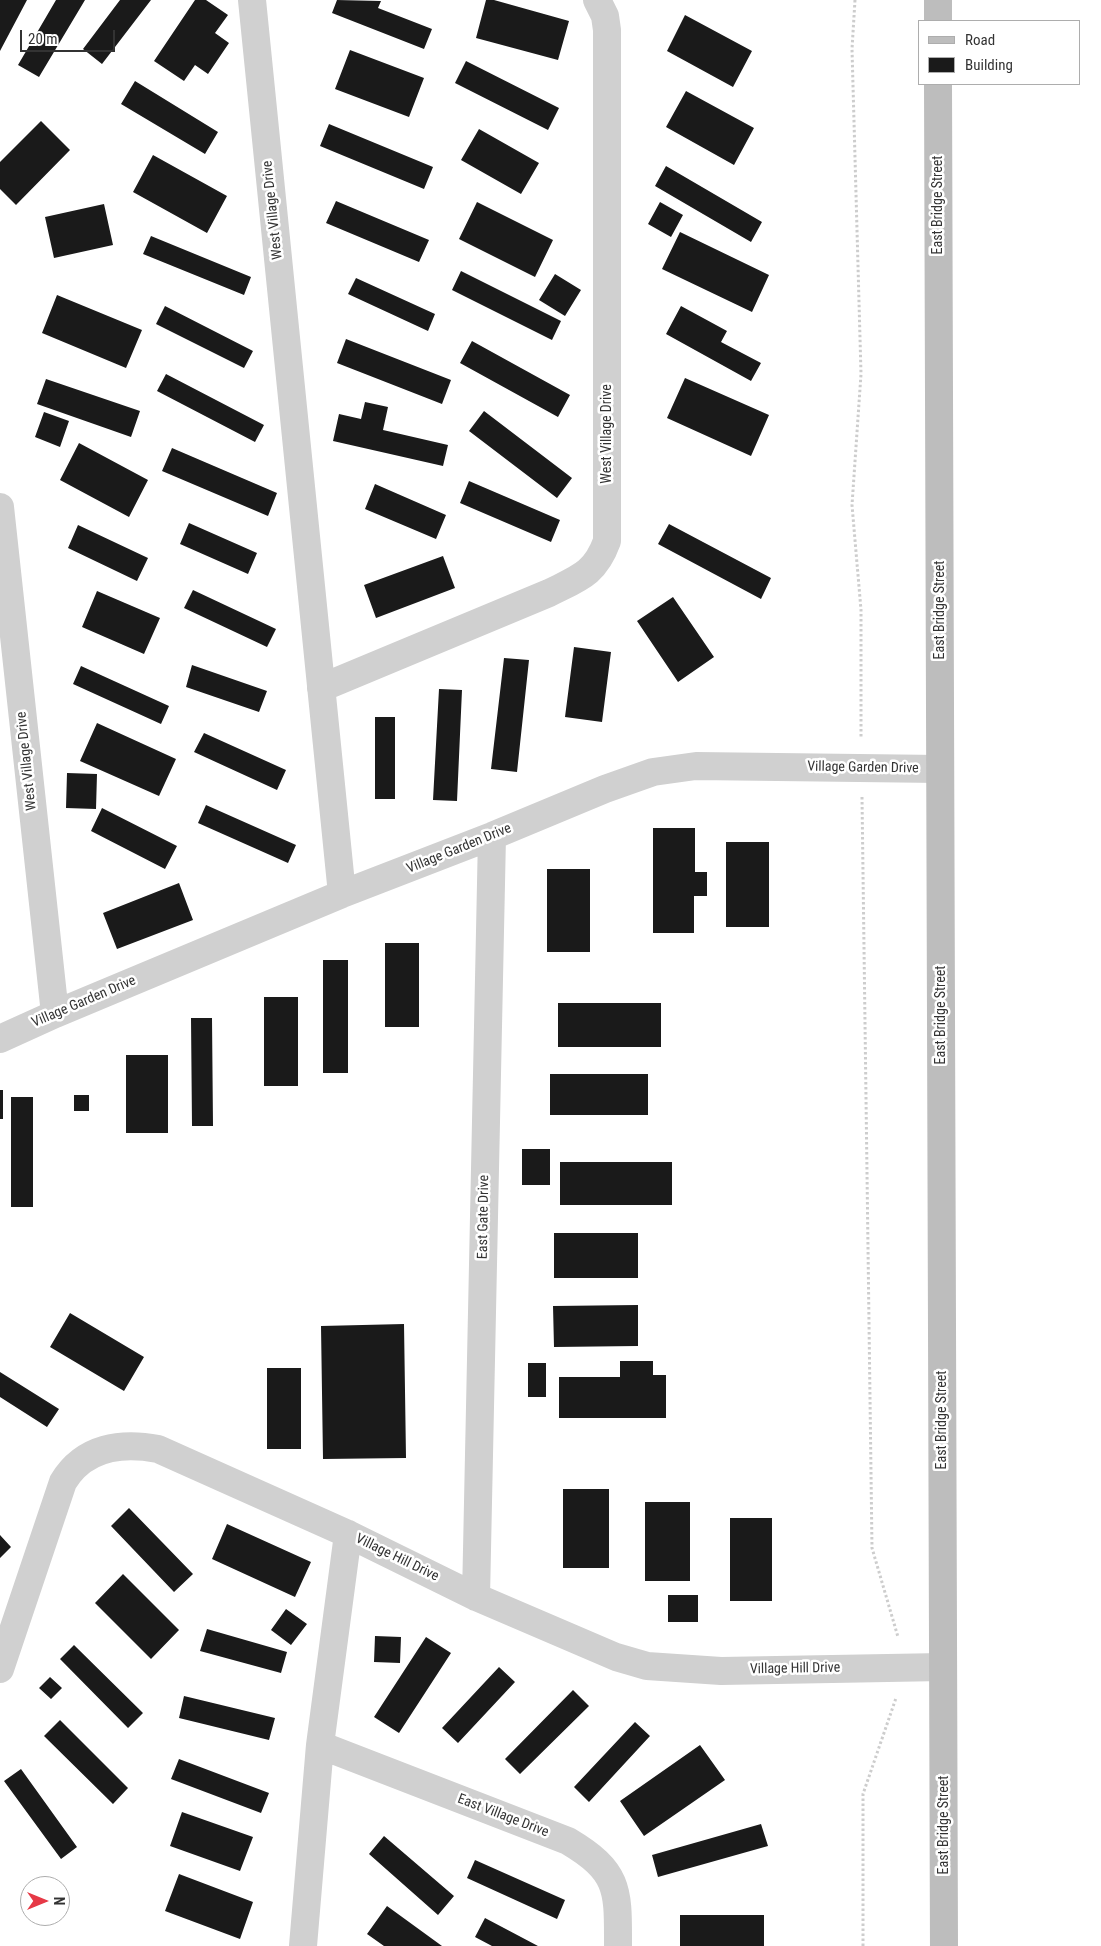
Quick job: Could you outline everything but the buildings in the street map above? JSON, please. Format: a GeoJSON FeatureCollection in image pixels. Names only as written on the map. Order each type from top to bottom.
{"type":"FeatureCollection","features":[{"type":"Feature","properties":{"kind":"main road"},"geometry":{"type":"LineString","coordinates":[[938,0],[938,20]]}},
{"type":"Feature","properties":{"kind":"main road","name":"East Bridge Street"},"geometry":{"type":"LineString","coordinates":[[938,85],[944,1946]]}},
{"type":"Feature","properties":{"kind":"street","name":"West Village Drive"},"geometry":{"type":"LineString","coordinates":[[252,0],[342,894]]}},
{"type":"Feature","properties":{"kind":"street","name":"West Village Drive"},"geometry":{"type":"LineString","coordinates":[[321,688],[549,593],[580,578],[601,558],[607,541],[607,30],[605,16],[597,0]]}},
{"type":"Feature","properties":{"kind":"street","name":"West Village Drive"},"geometry":{"type":"LineString","coordinates":[[0,507],[55,1014]]}},
{"type":"Feature","properties":{"kind":"street","name":"Village Garden Drive"},"geometry":{"type":"LineString","coordinates":[[0,1039],[55,1014],[342,894],[492,836],[605,789],[653,772],[696,766],[940,769]]}},
{"type":"Feature","properties":{"kind":"street","name":"East Gate Drive"},"geometry":{"type":"LineString","coordinates":[[476,1597],[492,836]]}},
{"type":"Feature","properties":{"kind":"street","name":"Village Hill Drive"},"geometry":{"type":"LineString","coordinates":[[0,1669],[63,1482],[71,1469],[100,1450],[126,1445],[158,1449],[348,1534],[476,1597],[616,1657],[647,1666],[722,1671],[943,1667]]}},
{"type":"Feature","properties":{"kind":"street"},"geometry":{"type":"LineString","coordinates":[[303,1946],[320,1745],[348,1534]]}},
{"type":"Feature","properties":{"kind":"street","name":"East Village Drive"},"geometry":{"type":"LineString","coordinates":[[320,1745],[568,1841],[588,1854],[601,1866],[616,1890],[618,1946]]}},
{"type":"Feature","properties":{"kind":"path"},"geometry":{"type":"LineString","coordinates":[[856,0],[852,49],[861,374],[852,505],[861,610],[861,768],[872,1548],[907,1668],[863,1794],[863,1946]]}}]}
